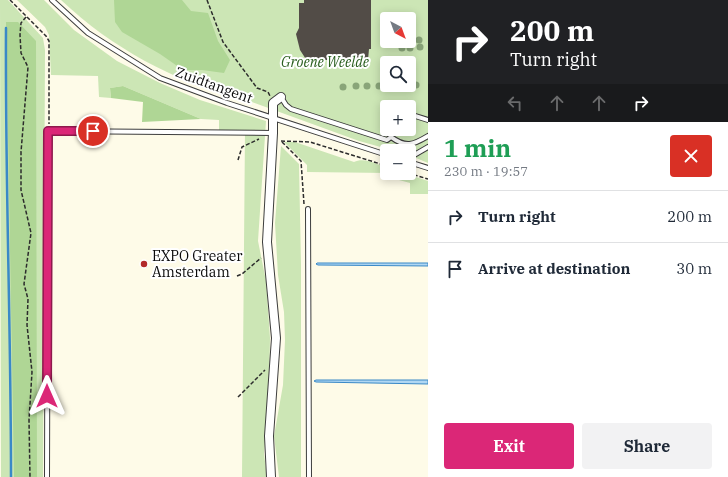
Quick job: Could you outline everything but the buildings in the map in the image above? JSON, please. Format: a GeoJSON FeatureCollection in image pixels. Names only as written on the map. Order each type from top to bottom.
{"type":"FeatureCollection","features":[{"type":"Feature","properties":{"kind":"street"},"geometry":{"type":"LineString","coordinates":[[271,477],[269,436],[276,338],[267,242],[273,137],[273,103],[281,97]]}},
{"type":"Feature","properties":{"kind":"lane","name":"Zuidtangent"},"geometry":{"type":"LineString","coordinates":[[52,0],[88,33],[160,78],[198,93],[380,153]]}},
{"type":"Feature","properties":{"kind":"lane"},"geometry":{"type":"LineString","coordinates":[[281,97],[291,110],[387,140],[391,137],[401,144],[415,144],[428,136]]}},
{"type":"Feature","properties":{"kind":"lane"},"geometry":{"type":"LineString","coordinates":[[416,116],[428,120]]}},
{"type":"Feature","properties":{"kind":"lane"},"geometry":{"type":"LineString","coordinates":[[47,477],[48,131],[273,137]]}},
{"type":"Feature","properties":{"kind":"lane"},"geometry":{"type":"LineString","coordinates":[[416,154],[428,147]]}},
{"type":"Feature","properties":{"kind":"lane"},"geometry":{"type":"LineString","coordinates":[[416,164],[428,168]]}},
{"type":"Feature","properties":{"kind":"lane"},"geometry":{"type":"LineString","coordinates":[[308,209],[309,477]]}},
{"type":"Feature","properties":{"kind":"path"},"geometry":{"type":"LineString","coordinates":[[10,0],[46,36],[49,41],[48,131]]}},
{"type":"Feature","properties":{"kind":"path"},"geometry":{"type":"LineString","coordinates":[[207,0],[223,42],[257,88],[268,92],[273,103]]}},
{"type":"Feature","properties":{"kind":"path"},"geometry":{"type":"LineString","coordinates":[[26,17],[21,23],[20,35],[21,53],[28,67],[21,160],[21,190],[30,233],[24,284],[28,299],[28,325],[32,372],[29,420],[30,477]]}},
{"type":"Feature","properties":{"kind":"path"},"geometry":{"type":"LineString","coordinates":[[238,160],[242,147],[273,137],[310,142],[380,164]]}},
{"type":"Feature","properties":{"kind":"path"},"geometry":{"type":"LineString","coordinates":[[416,175],[428,179]]}},
{"type":"Feature","properties":{"kind":"path"},"geometry":{"type":"LineString","coordinates":[[237,276],[242,274],[268,252]]}},
{"type":"Feature","properties":{"kind":"path"},"geometry":{"type":"LineString","coordinates":[[238,397],[275,360]]}},
{"type":"Feature","properties":{"kind":"green space"},"geometry":{"type":"Polygon","coordinates":[[[0,0],[8,0],[43,38],[45,50],[43,477],[1,477],[0,0]]]}},
{"type":"Feature","properties":{"kind":"green space"},"geometry":{"type":"Polygon","coordinates":[[[17,0],[44,0],[74,30],[117,61],[160,83],[200,100],[266,121],[258,241],[266,281],[270,338],[269,390],[264,454],[267,477],[242,477],[245,131],[219,130],[219,120],[201,119],[123,86],[110,88],[111,98],[99,97],[98,76],[51,75],[49,35],[45,27],[17,0]]]}},
{"type":"Feature","properties":{"kind":"green space","name":"Groene Weelde"},"geometry":{"type":"Polygon","coordinates":[[[61,0],[428,0],[428,163],[416,158],[416,144],[380,144],[380,147],[359,141],[241,98],[240,101],[190,83],[144,61],[102,34],[61,0]]]}},
{"type":"Feature","properties":{"kind":"green space"},"geometry":{"type":"Polygon","coordinates":[[[114,0],[182,0],[191,11],[208,13],[218,41],[230,60],[224,73],[202,70],[183,70],[160,54],[122,32],[115,22],[114,0]]]}},
{"type":"Feature","properties":{"kind":"green space"},"geometry":{"type":"Polygon","coordinates":[[[6,22],[18,22],[36,41],[37,477],[14,477],[6,22]]]}},
{"type":"Feature","properties":{"kind":"green space"},"geometry":{"type":"Polygon","coordinates":[[[123,86],[201,119],[142,122],[143,102],[111,98],[110,88],[123,86]]]}},
{"type":"Feature","properties":{"kind":"green space"},"geometry":{"type":"Polygon","coordinates":[[[284,142],[295,142],[354,162],[362,160],[370,162],[380,166],[380,173],[307,172],[307,165],[284,142]]]}},
{"type":"Feature","properties":{"kind":"green space"},"geometry":{"type":"Polygon","coordinates":[[[281,146],[299,164],[301,265],[301,477],[279,477],[274,436],[283,385],[285,340],[284,312],[278,275],[275,223],[281,146]]]}},
{"type":"Feature","properties":{"kind":"green space"},"geometry":{"type":"Polygon","coordinates":[[[416,177],[428,181],[428,194],[410,194],[410,183],[399,180],[416,180],[416,177]]]}},
{"type":"Feature","properties":{"kind":"water"},"geometry":{"type":"Polygon","coordinates":[[[428,263],[428,266],[318,265],[316,264],[428,263]]]}},
{"type":"Feature","properties":{"kind":"water"},"geometry":{"type":"Polygon","coordinates":[[[428,380],[428,384],[314,381],[428,380]]]}},
{"type":"Feature","properties":{"kind":"waterway"},"geometry":{"type":"LineString","coordinates":[[6,28],[6,140],[11,477]]}},
{"type":"Feature","properties":{"kind":"place","name":"EXPO Greater Amsterdam"},"geometry":{"type":"Point","coordinates":[144,264]}},
{"type":"Feature","properties":{"kind":"route"},"geometry":{"type":"LineString","coordinates":[[47,396],[48,131],[93,131]]}}]}
